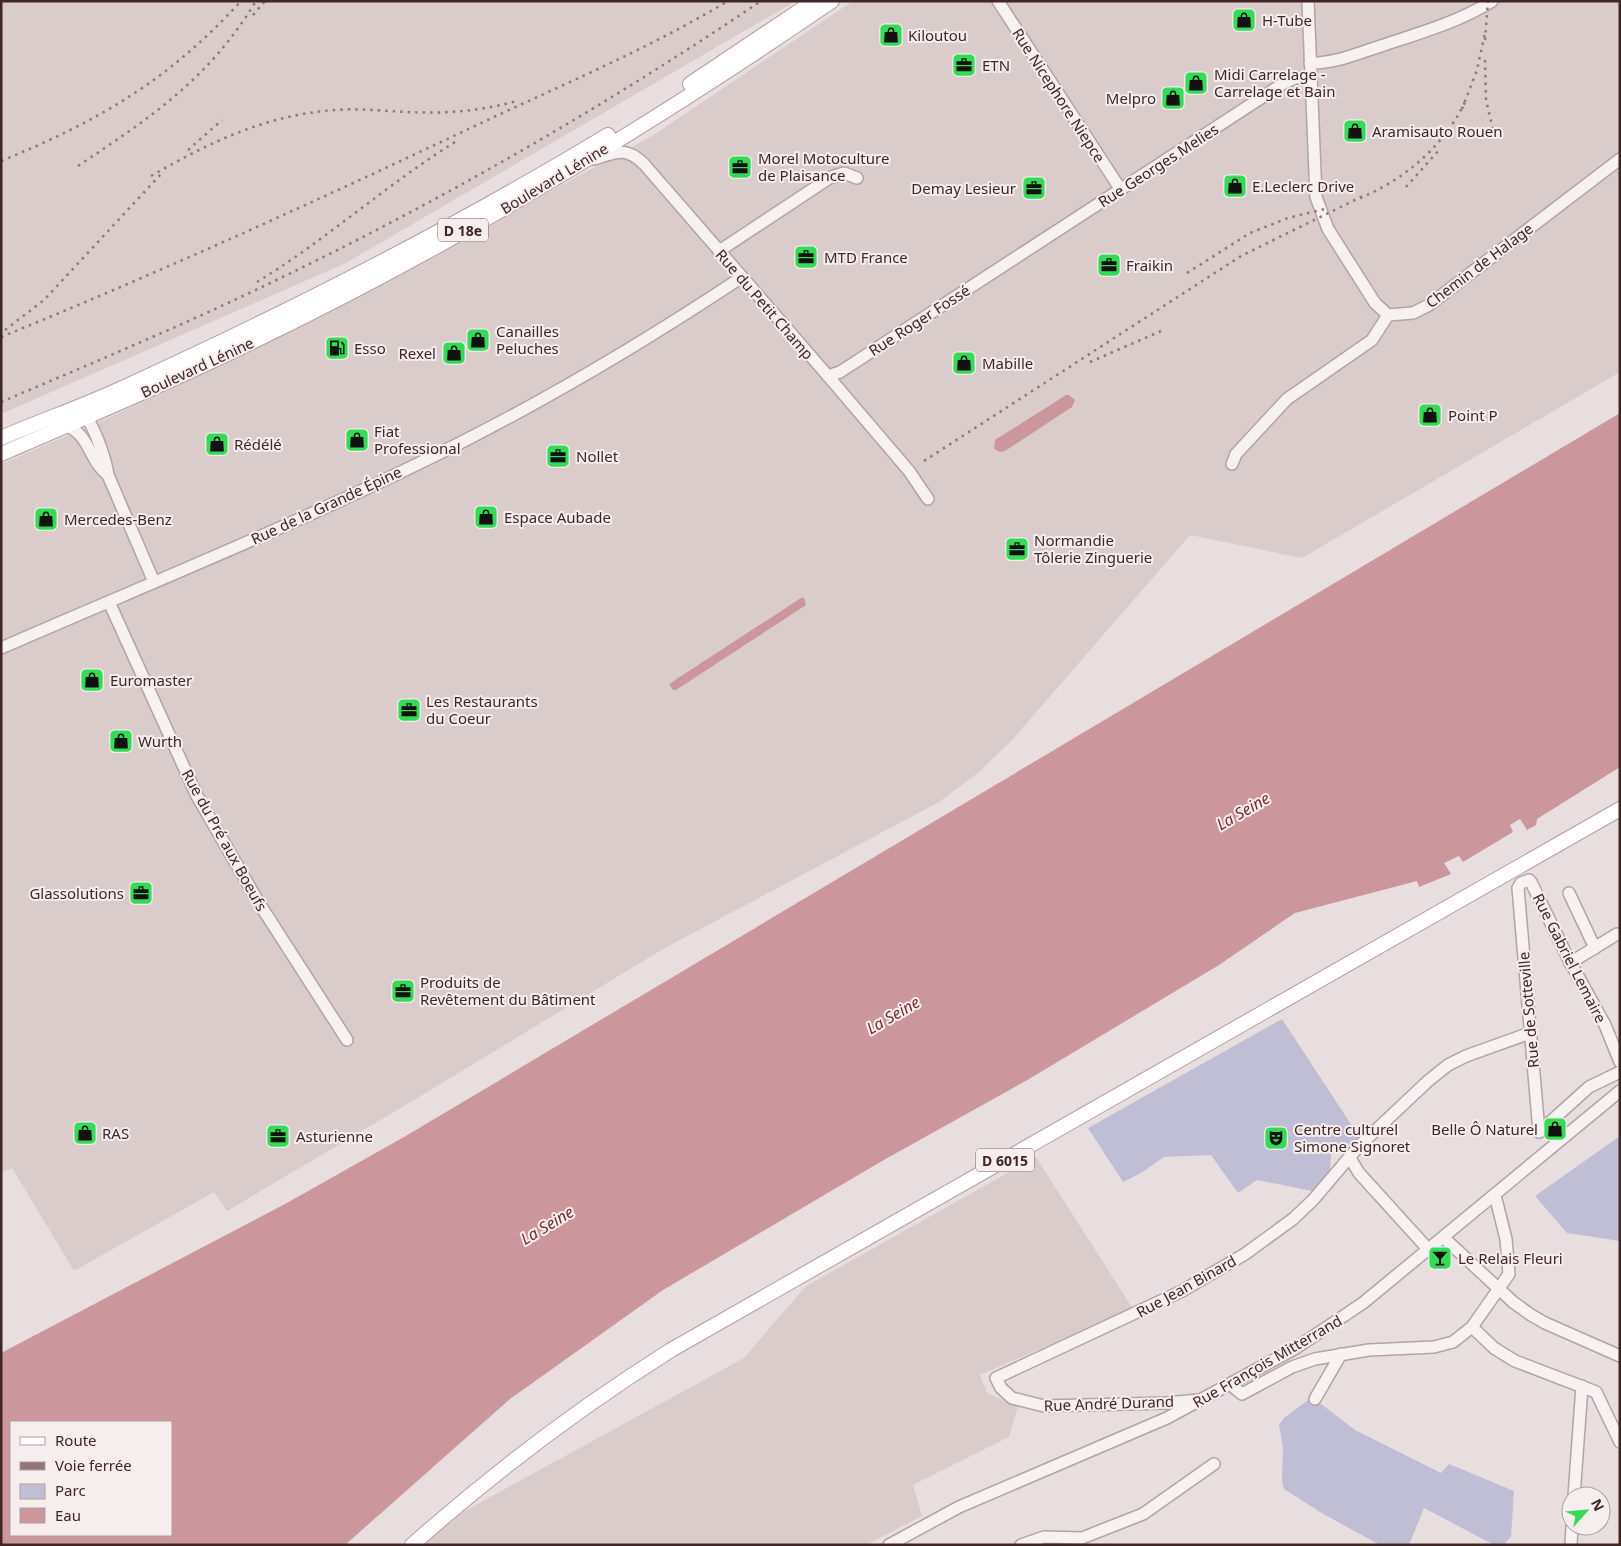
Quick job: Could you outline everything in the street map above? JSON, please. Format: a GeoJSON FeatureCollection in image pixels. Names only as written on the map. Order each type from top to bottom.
{"type":"FeatureCollection","features":[{"type":"Feature","properties":{"kind":"main road","name":"Boulevard Lénine"},"geometry":{"type":"LineString","coordinates":[[1,454],[78,418],[247,345],[506,207],[581,164],[734,68],[823,4]]}},
{"type":"Feature","properties":{"kind":"main road","name":"Boulevard Lénine"},"geometry":{"type":"LineString","coordinates":[[1,438],[78,418],[226,340],[421,242],[565,162],[823,4]]}},
{"type":"Feature","properties":{"kind":"main road","name":"D 6015"},"geometry":{"type":"LineString","coordinates":[[412,1545],[474,1491],[552,1430],[619,1383],[671,1350],[1620,809]]}},
{"type":"Feature","properties":{"kind":"street","name":"Rue Nicephore Niepce"},"geometry":{"type":"LineString","coordinates":[[998,1],[1121,190]]}},
{"type":"Feature","properties":{"kind":"street"},"geometry":{"type":"LineString","coordinates":[[1232,464],[1236,454],[1286,398],[1372,340],[1388,315],[1375,303],[1328,229],[1320,210],[1315,185],[1308,1]]}},
{"type":"Feature","properties":{"kind":"street"},"geometry":{"type":"LineString","coordinates":[[1310,63],[1341,59],[1426,32],[1449,24],[1492,1]]}},
{"type":"Feature","properties":{"kind":"street","name":"Rue Georges Melies"},"geometry":{"type":"LineString","coordinates":[[1010,262],[1284,83],[1295,78],[1310,77]]}},
{"type":"Feature","properties":{"kind":"street","name":"Rue du Petit Champ"},"geometry":{"type":"LineString","coordinates":[[581,164],[613,152],[622,151],[636,156],[828,376],[909,472],[928,499]]}},
{"type":"Feature","properties":{"kind":"street","name":"Chemin de Halage"},"geometry":{"type":"LineString","coordinates":[[1388,315],[1413,313],[1429,305],[1620,159]]}},
{"type":"Feature","properties":{"kind":"street"},"geometry":{"type":"LineString","coordinates":[[719,251],[831,177],[844,173],[857,178]]}},
{"type":"Feature","properties":{"kind":"street","name":"Rue Roger Fossé"},"geometry":{"type":"LineString","coordinates":[[828,376],[840,372],[1010,262]]}},
{"type":"Feature","properties":{"kind":"street","name":"Rue de la Grande Épine"},"geometry":{"type":"LineString","coordinates":[[1,648],[154,582],[468,439],[607,362],[742,277]]}},
{"type":"Feature","properties":{"kind":"street"},"geometry":{"type":"LineString","coordinates":[[78,418],[99,469],[108,475]]}},
{"type":"Feature","properties":{"kind":"street"},"geometry":{"type":"LineString","coordinates":[[78,418],[107,466],[108,475],[154,582]]}},
{"type":"Feature","properties":{"kind":"street","name":"Rue du Pré aux Boeufs"},"geometry":{"type":"LineString","coordinates":[[109,602],[197,796],[253,893],[347,1040]]}},
{"type":"Feature","properties":{"kind":"street","name":"Rue Gabriel Lemaire"},"geometry":{"type":"LineString","coordinates":[[1518,888],[1525,881],[1531,882],[1570,963],[1605,1025],[1620,1062]]}},
{"type":"Feature","properties":{"kind":"street","name":"Rue de Sotteville"},"geometry":{"type":"LineString","coordinates":[[1518,888],[1539,1132],[1590,1087],[1620,1072]]}},
{"type":"Feature","properties":{"kind":"street"},"geometry":{"type":"LineString","coordinates":[[1569,893],[1595,948]]}},
{"type":"Feature","properties":{"kind":"street"},"geometry":{"type":"LineString","coordinates":[[1570,963],[1617,934]]}},
{"type":"Feature","properties":{"kind":"street","name":"Rue Jean Binard"},"geometry":{"type":"LineString","coordinates":[[996,1378],[1135,1315],[1214,1273],[1293,1219],[1330,1182],[1350,1158],[1428,1081],[1448,1065],[1466,1056],[1530,1033]]}},
{"type":"Feature","properties":{"kind":"street","name":"Rue François Mitterrand"},"geometry":{"type":"LineString","coordinates":[[889,1545],[959,1507],[1167,1418],[1204,1400],[1296,1348],[1344,1317],[1444,1238],[1620,1091]]}},
{"type":"Feature","properties":{"kind":"street"},"geometry":{"type":"LineString","coordinates":[[1350,1158],[1359,1173],[1428,1249]]}},
{"type":"Feature","properties":{"kind":"street"},"geometry":{"type":"LineString","coordinates":[[1231,1385],[1239,1392],[1245,1393],[1303,1362],[1341,1354],[1445,1345],[1459,1338],[1472,1327],[1509,1274],[1506,1239],[1494,1195]]}},
{"type":"Feature","properties":{"kind":"street"},"geometry":{"type":"LineString","coordinates":[[1444,1238],[1513,1302],[1545,1323],[1620,1356]]}},
{"type":"Feature","properties":{"kind":"street"},"geometry":{"type":"LineString","coordinates":[[1472,1327],[1494,1348],[1515,1361],[1596,1392],[1620,1442]]}},
{"type":"Feature","properties":{"kind":"street"},"geometry":{"type":"LineString","coordinates":[[1314,1400],[1341,1354]]}},
{"type":"Feature","properties":{"kind":"street","name":"Rue André Durand"},"geometry":{"type":"LineString","coordinates":[[996,1378],[1001,1388],[1012,1398],[1044,1406],[1166,1403],[1188,1399],[1204,1400]]}},
{"type":"Feature","properties":{"kind":"street"},"geometry":{"type":"LineString","coordinates":[[1575,1486],[1582,1386]]}},
{"type":"Feature","properties":{"kind":"street"},"geometry":{"type":"LineString","coordinates":[[1020,1545],[1044,1537],[1082,1538],[1134,1517],[1150,1510],[1214,1464]]}},
{"type":"Feature","properties":{"kind":"shaded area"},"geometry":{"type":"Polygon","coordinates":[[[1,1],[796,1],[344,264],[1,414],[1,1]]]}},
{"type":"Feature","properties":{"kind":"shaded area"},"geometry":{"type":"Polygon","coordinates":[[[853,1],[1620,1],[1620,372],[1302,558],[1190,535],[1013,739],[979,772],[939,802],[663,949],[227,1211],[214,1192],[74,1271],[12,1168],[1,1173],[1,464],[117,414],[373,288],[652,136],[853,1]]]}},
{"type":"Feature","properties":{"kind":"shaded area"},"geometry":{"type":"Polygon","coordinates":[[[1036,1157],[1133,1309],[980,1375],[987,1393],[1018,1406],[1009,1437],[913,1485],[922,1516],[866,1545],[420,1545],[443,1523],[744,1358],[806,1286],[1036,1157]]]}},
{"type":"Feature","properties":{"kind":"green space"},"geometry":{"type":"Polygon","coordinates":[[[1282,1019],[1360,1138],[1352,1145],[1343,1142],[1337,1146],[1331,1156],[1330,1171],[1312,1191],[1257,1180],[1238,1193],[1211,1155],[1164,1157],[1141,1173],[1123,1182],[1088,1128],[1282,1019]]]}},
{"type":"Feature","properties":{"kind":"green space"},"geometry":{"type":"Polygon","coordinates":[[[1620,1136],[1620,1241],[1567,1233],[1535,1196],[1620,1136]]]}},
{"type":"Feature","properties":{"kind":"green space"},"geometry":{"type":"Polygon","coordinates":[[[1312,1397],[1355,1430],[1441,1473],[1449,1464],[1514,1491],[1511,1537],[1503,1545],[1494,1545],[1424,1508],[1409,1545],[1380,1545],[1325,1515],[1284,1489],[1282,1482],[1283,1448],[1279,1425],[1284,1418],[1312,1397]]]}},
{"type":"Feature","properties":{"kind":"water"},"geometry":{"type":"Polygon","coordinates":[[[1066,395],[1075,400],[1072,407],[1005,451],[1000,452],[994,449],[995,440],[1066,395]]]}},
{"type":"Feature","properties":{"kind":"water","name":"La Seine"},"geometry":{"type":"Polygon","coordinates":[[[1620,413],[1620,767],[1537,819],[1536,825],[1527,830],[1520,819],[1510,825],[1513,832],[1463,862],[1459,856],[1444,863],[1451,874],[1419,887],[1417,881],[1295,913],[1219,965],[1029,1079],[882,1161],[663,1290],[510,1399],[345,1545],[1,1545],[1,1353],[285,1204],[404,1137],[1620,413]]]}},
{"type":"Feature","properties":{"kind":"water"},"geometry":{"type":"Polygon","coordinates":[[[801,598],[804,598],[806,605],[676,690],[673,690],[669,684],[801,598]]]}},
{"type":"Feature","properties":{"kind":"railway"},"geometry":{"type":"LineString","coordinates":[[1,161],[70,130],[131,96],[187,54],[241,1]]}},
{"type":"Feature","properties":{"kind":"railway"},"geometry":{"type":"LineString","coordinates":[[78,166],[154,113],[198,75],[219,53],[256,1]]}},
{"type":"Feature","properties":{"kind":"railway"},"geometry":{"type":"LineString","coordinates":[[253,15],[265,1]]}},
{"type":"Feature","properties":{"kind":"railway"},"geometry":{"type":"LineString","coordinates":[[1,337],[242,234],[360,180],[636,51],[728,1]]}},
{"type":"Feature","properties":{"kind":"railway"},"geometry":{"type":"LineString","coordinates":[[1,402],[233,301],[394,221],[581,116],[642,79],[761,1]]}},
{"type":"Feature","properties":{"kind":"railway"},"geometry":{"type":"LineString","coordinates":[[1485,40],[1488,1]]}},
{"type":"Feature","properties":{"kind":"railway"},"geometry":{"type":"LineString","coordinates":[[1462,109],[1477,70],[1485,33]]}},
{"type":"Feature","properties":{"kind":"railway"},"geometry":{"type":"LineString","coordinates":[[1485,60],[1486,100],[1493,129]]}},
{"type":"Feature","properties":{"kind":"railway"},"geometry":{"type":"LineString","coordinates":[[151,176],[217,141],[262,124],[285,118],[344,109],[421,113],[449,112],[490,107],[517,101]]}},
{"type":"Feature","properties":{"kind":"railway"},"geometry":{"type":"LineString","coordinates":[[1360,198],[1392,182],[1421,160],[1446,133],[1465,102]]}},
{"type":"Feature","properties":{"kind":"railway"},"geometry":{"type":"LineString","coordinates":[[188,150],[222,120]]}},
{"type":"Feature","properties":{"kind":"railway"},"geometry":{"type":"LineString","coordinates":[[257,282],[455,142]]}},
{"type":"Feature","properties":{"kind":"railway"},"geometry":{"type":"LineString","coordinates":[[1406,187],[1439,150]]}},
{"type":"Feature","properties":{"kind":"railway"},"geometry":{"type":"LineString","coordinates":[[5,330],[44,300],[162,173]]}},
{"type":"Feature","properties":{"kind":"railway"},"geometry":{"type":"LineString","coordinates":[[924,461],[1241,256],[1365,195]]}},
{"type":"Feature","properties":{"kind":"railway"},"geometry":{"type":"LineString","coordinates":[[1187,273],[1250,233],[1288,218],[1329,208]]}},
{"type":"Feature","properties":{"kind":"railway"},"geometry":{"type":"LineString","coordinates":[[1090,362],[1161,331]]}},
{"type":"Feature","properties":{"kind":"place","name":"H-Tube"},"geometry":{"type":"Point","coordinates":[1244,20]}},
{"type":"Feature","properties":{"kind":"place","name":"Kiloutou"},"geometry":{"type":"Point","coordinates":[891,35]}},
{"type":"Feature","properties":{"kind":"place","name":"ETN"},"geometry":{"type":"Point","coordinates":[964,65]}},
{"type":"Feature","properties":{"kind":"place","name":"Midi Carrelage - Carrelage et Bain"},"geometry":{"type":"Point","coordinates":[1196,83]}},
{"type":"Feature","properties":{"kind":"place","name":"Melpro"},"geometry":{"type":"Point","coordinates":[1173,98]}},
{"type":"Feature","properties":{"kind":"place","name":"Aramisauto Rouen"},"geometry":{"type":"Point","coordinates":[1355,131]}},
{"type":"Feature","properties":{"kind":"place","name":"Morel Motoculture de Plaisance"},"geometry":{"type":"Point","coordinates":[740,167]}},
{"type":"Feature","properties":{"kind":"place","name":"E.Leclerc Drive"},"geometry":{"type":"Point","coordinates":[1235,186]}},
{"type":"Feature","properties":{"kind":"place","name":"Demay Lesieur"},"geometry":{"type":"Point","coordinates":[1034,188]}},
{"type":"Feature","properties":{"kind":"place","name":"MTD France"},"geometry":{"type":"Point","coordinates":[806,257]}},
{"type":"Feature","properties":{"kind":"place","name":"Fraikin"},"geometry":{"type":"Point","coordinates":[1109,265]}},
{"type":"Feature","properties":{"kind":"place","name":"Canailles Peluches"},"geometry":{"type":"Point","coordinates":[478,340]}},
{"type":"Feature","properties":{"kind":"place","name":"Esso"},"geometry":{"type":"Point","coordinates":[337,348]}},
{"type":"Feature","properties":{"kind":"place","name":"Rexel"},"geometry":{"type":"Point","coordinates":[454,353]}},
{"type":"Feature","properties":{"kind":"place","name":"Mabille"},"geometry":{"type":"Point","coordinates":[964,363]}},
{"type":"Feature","properties":{"kind":"place","name":"Point P"},"geometry":{"type":"Point","coordinates":[1430,415]}},
{"type":"Feature","properties":{"kind":"place","name":"Fiat Professional"},"geometry":{"type":"Point","coordinates":[357,440]}},
{"type":"Feature","properties":{"kind":"place","name":"Rédélé"},"geometry":{"type":"Point","coordinates":[217,444]}},
{"type":"Feature","properties":{"kind":"place","name":"Nollet"},"geometry":{"type":"Point","coordinates":[558,456]}},
{"type":"Feature","properties":{"kind":"place","name":"Espace Aubade"},"geometry":{"type":"Point","coordinates":[486,517]}},
{"type":"Feature","properties":{"kind":"place","name":"Mercedes-Benz"},"geometry":{"type":"Point","coordinates":[46,519]}},
{"type":"Feature","properties":{"kind":"place","name":"Normandie Tôlerie Zinguerie"},"geometry":{"type":"Point","coordinates":[1017,549]}},
{"type":"Feature","properties":{"kind":"place","name":"Euromaster"},"geometry":{"type":"Point","coordinates":[92,680]}},
{"type":"Feature","properties":{"kind":"place","name":"Les Restaurants du Coeur"},"geometry":{"type":"Point","coordinates":[409,710]}},
{"type":"Feature","properties":{"kind":"place","name":"Wurth"},"geometry":{"type":"Point","coordinates":[121,741]}},
{"type":"Feature","properties":{"kind":"place","name":"Glassolutions"},"geometry":{"type":"Point","coordinates":[141,893]}},
{"type":"Feature","properties":{"kind":"place","name":"Produits de Revêtement du Bâtiment"},"geometry":{"type":"Point","coordinates":[403,991]}},
{"type":"Feature","properties":{"kind":"place","name":"Belle Ô Naturel"},"geometry":{"type":"Point","coordinates":[1555,1129]}},
{"type":"Feature","properties":{"kind":"place","name":"RAS"},"geometry":{"type":"Point","coordinates":[85,1133]}},
{"type":"Feature","properties":{"kind":"place","name":"Asturienne"},"geometry":{"type":"Point","coordinates":[278,1136]}},
{"type":"Feature","properties":{"kind":"place","name":"Centre culturel Simone Signoret"},"geometry":{"type":"Point","coordinates":[1276,1138]}},
{"type":"Feature","properties":{"kind":"place","name":"Le Relais Fleuri"},"geometry":{"type":"Point","coordinates":[1440,1258]}}]}
